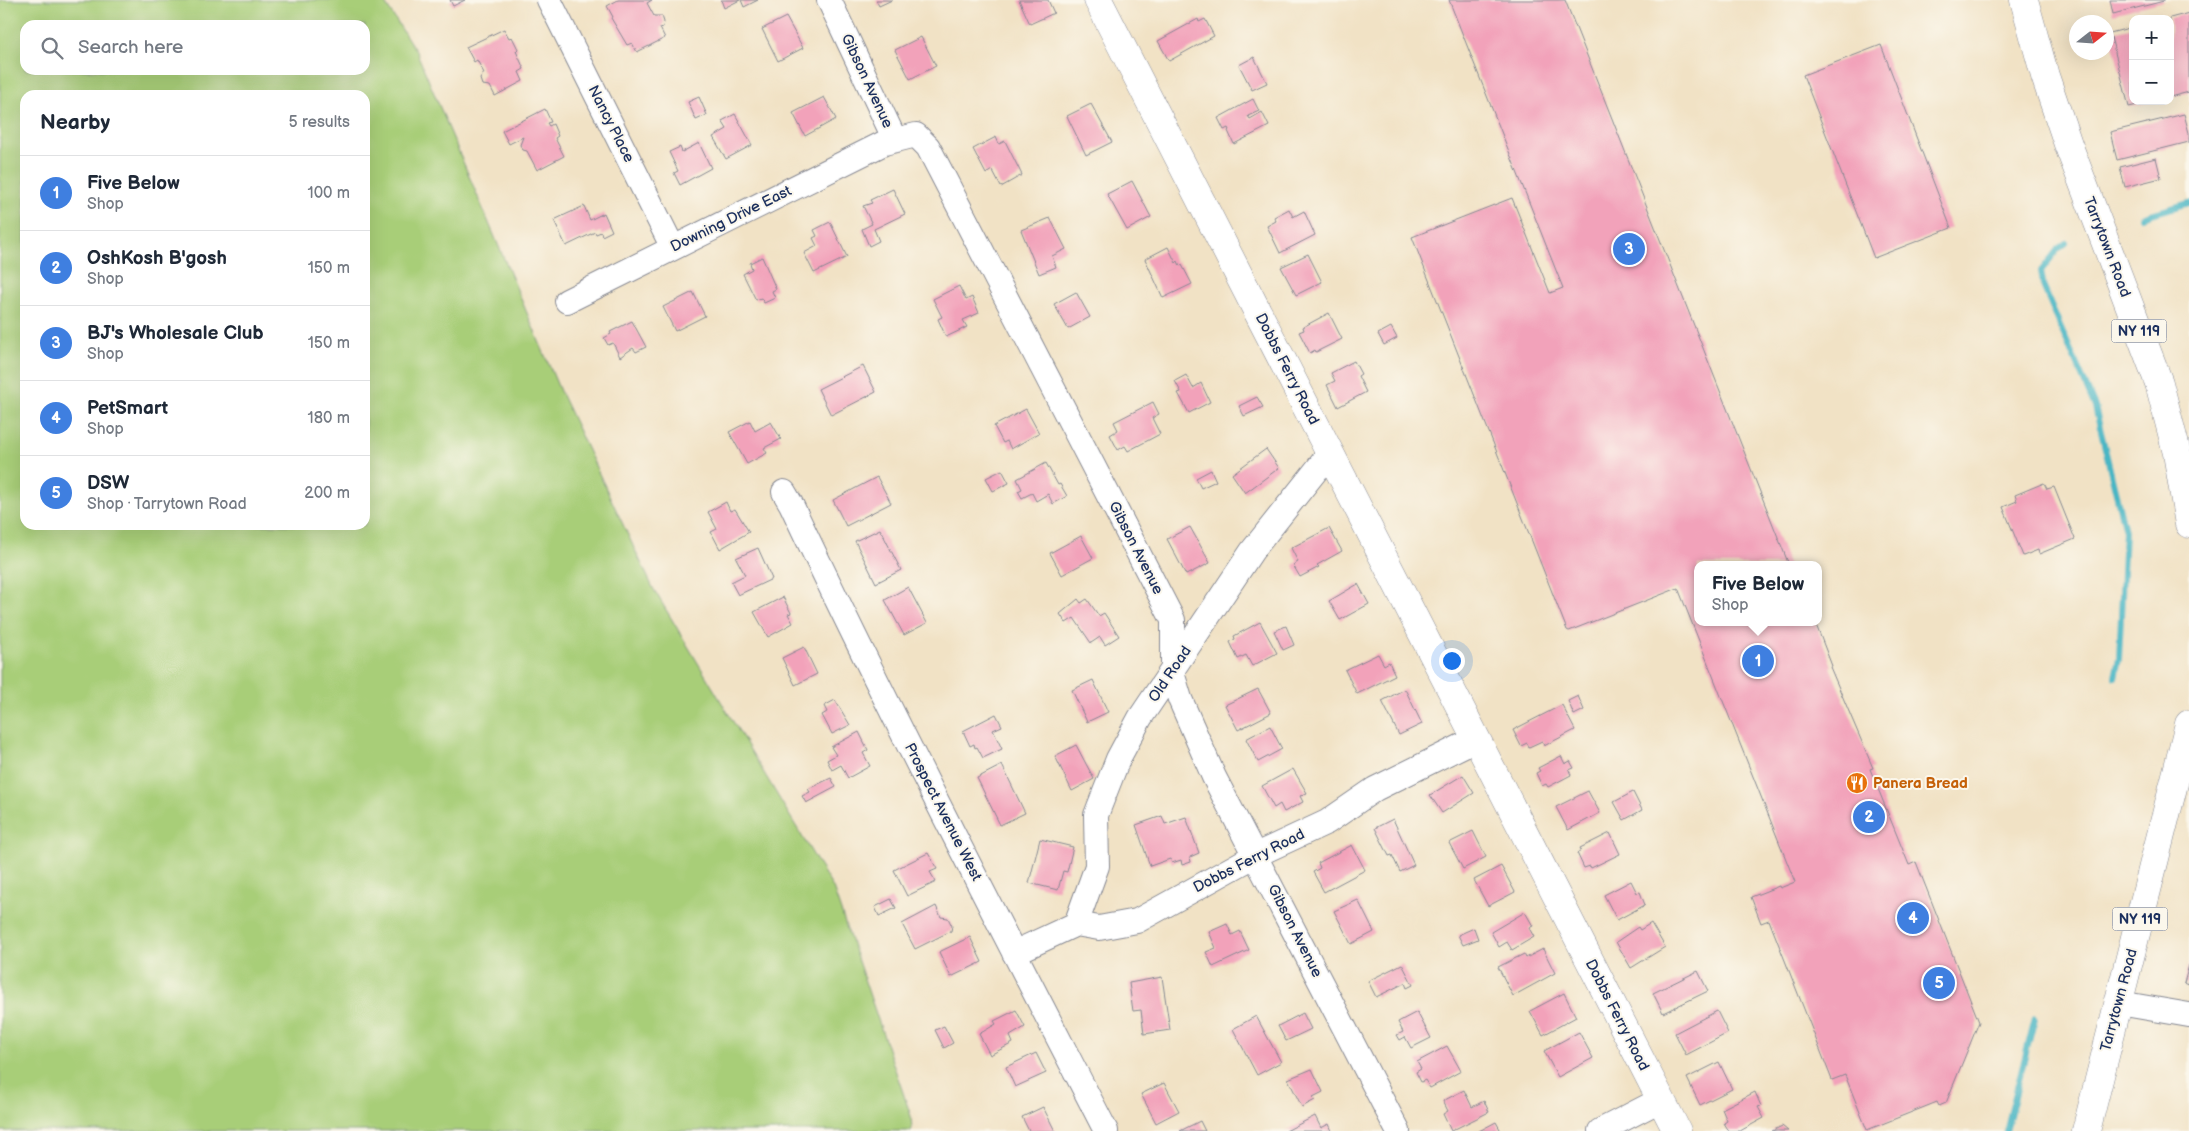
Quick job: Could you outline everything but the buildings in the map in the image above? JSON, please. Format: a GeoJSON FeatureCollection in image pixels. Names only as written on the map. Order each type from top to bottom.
{"type":"FeatureCollection","features":[{"type":"Feature","properties":{"kind":"main road","name":"Dobbs Ferry Road"},"geometry":{"type":"LineString","coordinates":[[1098,0],[1677,1131]]}},
{"type":"Feature","properties":{"kind":"main road","name":"Tarrytown Road"},"geometry":{"type":"LineString","coordinates":[[2024,0],[2045,76],[2071,152],[2159,383],[2177,452],[2189,524]]}},
{"type":"Feature","properties":{"kind":"main road","name":"Tarrytown Road"},"geometry":{"type":"LineString","coordinates":[[2086,1131],[2189,724]]}},
{"type":"Feature","properties":{"kind":"street","name":"Nancy Place"},"geometry":{"type":"LineString","coordinates":[[549,0],[673,248]]}},
{"type":"Feature","properties":{"kind":"street","name":"Gibson Avenue"},"geometry":{"type":"LineString","coordinates":[[829,0],[895,140],[916,135],[933,155],[1173,620],[1173,676],[1180,699],[1210,768],[1398,1131]]}},
{"type":"Feature","properties":{"kind":"street","name":"Downing Drive East"},"geometry":{"type":"LineString","coordinates":[[567,301],[884,143],[895,140]]}},
{"type":"Feature","properties":{"kind":"street","name":"Old Road"},"geometry":{"type":"LineString","coordinates":[[1076,924],[1097,866],[1096,815],[1118,759],[1140,718],[1252,552],[1330,454]]}},
{"type":"Feature","properties":{"kind":"street","name":"Prospect Avenue West"},"geometry":{"type":"LineString","coordinates":[[784,492],[792,504],[868,665],[1106,1131]]}},
{"type":"Feature","properties":{"kind":"street","name":"Dobbs Ferry Road"},"geometry":{"type":"LineString","coordinates":[[1076,924],[1099,928],[1137,921],[1256,855],[1327,822],[1375,789],[1476,738]]}},
{"type":"Feature","properties":{"kind":"street"},"geometry":{"type":"LineString","coordinates":[[1014,952],[1076,924]]}},
{"type":"Feature","properties":{"kind":"street"},"geometry":{"type":"LineString","coordinates":[[2119,1003],[2189,1015]]}},
{"type":"Feature","properties":{"kind":"street"},"geometry":{"type":"LineString","coordinates":[[1600,1131],[1660,1100]]}},
{"type":"Feature","properties":{"kind":"green space"},"geometry":{"type":"Polygon","coordinates":[[[0,0],[383,0],[417,53],[560,391],[653,588],[833,888],[911,1116],[912,1131],[0,1131],[0,0]]]}},
{"type":"Feature","properties":{"kind":"waterway"},"geometry":{"type":"LineString","coordinates":[[2141,217],[2189,203]]}},
{"type":"Feature","properties":{"kind":"waterway"},"geometry":{"type":"LineString","coordinates":[[2066,243],[2058,249],[2041,271],[2044,288],[2095,407],[2125,531],[2119,659],[2115,677]]}},
{"type":"Feature","properties":{"kind":"waterway"},"geometry":{"type":"LineString","coordinates":[[2006,1131],[2035,1018]]}},
{"type":"Feature","properties":{"kind":"place","name":"BJ's Wholesale Club"},"geometry":{"type":"Point","coordinates":[1629,249]}},
{"type":"Feature","properties":{"kind":"place","name":"Five Below"},"geometry":{"type":"Point","coordinates":[1758,661]}},
{"type":"Feature","properties":{"kind":"place","name":"Panera Bread"},"geometry":{"type":"Point","coordinates":[1857,783]}},
{"type":"Feature","properties":{"kind":"place","name":"OshKosh B'gosh"},"geometry":{"type":"Point","coordinates":[1869,817]}},
{"type":"Feature","properties":{"kind":"place","name":"PetSmart"},"geometry":{"type":"Point","coordinates":[1913,918]}},
{"type":"Feature","properties":{"kind":"place","name":"DSW"},"geometry":{"type":"Point","coordinates":[1939,983]}}]}
